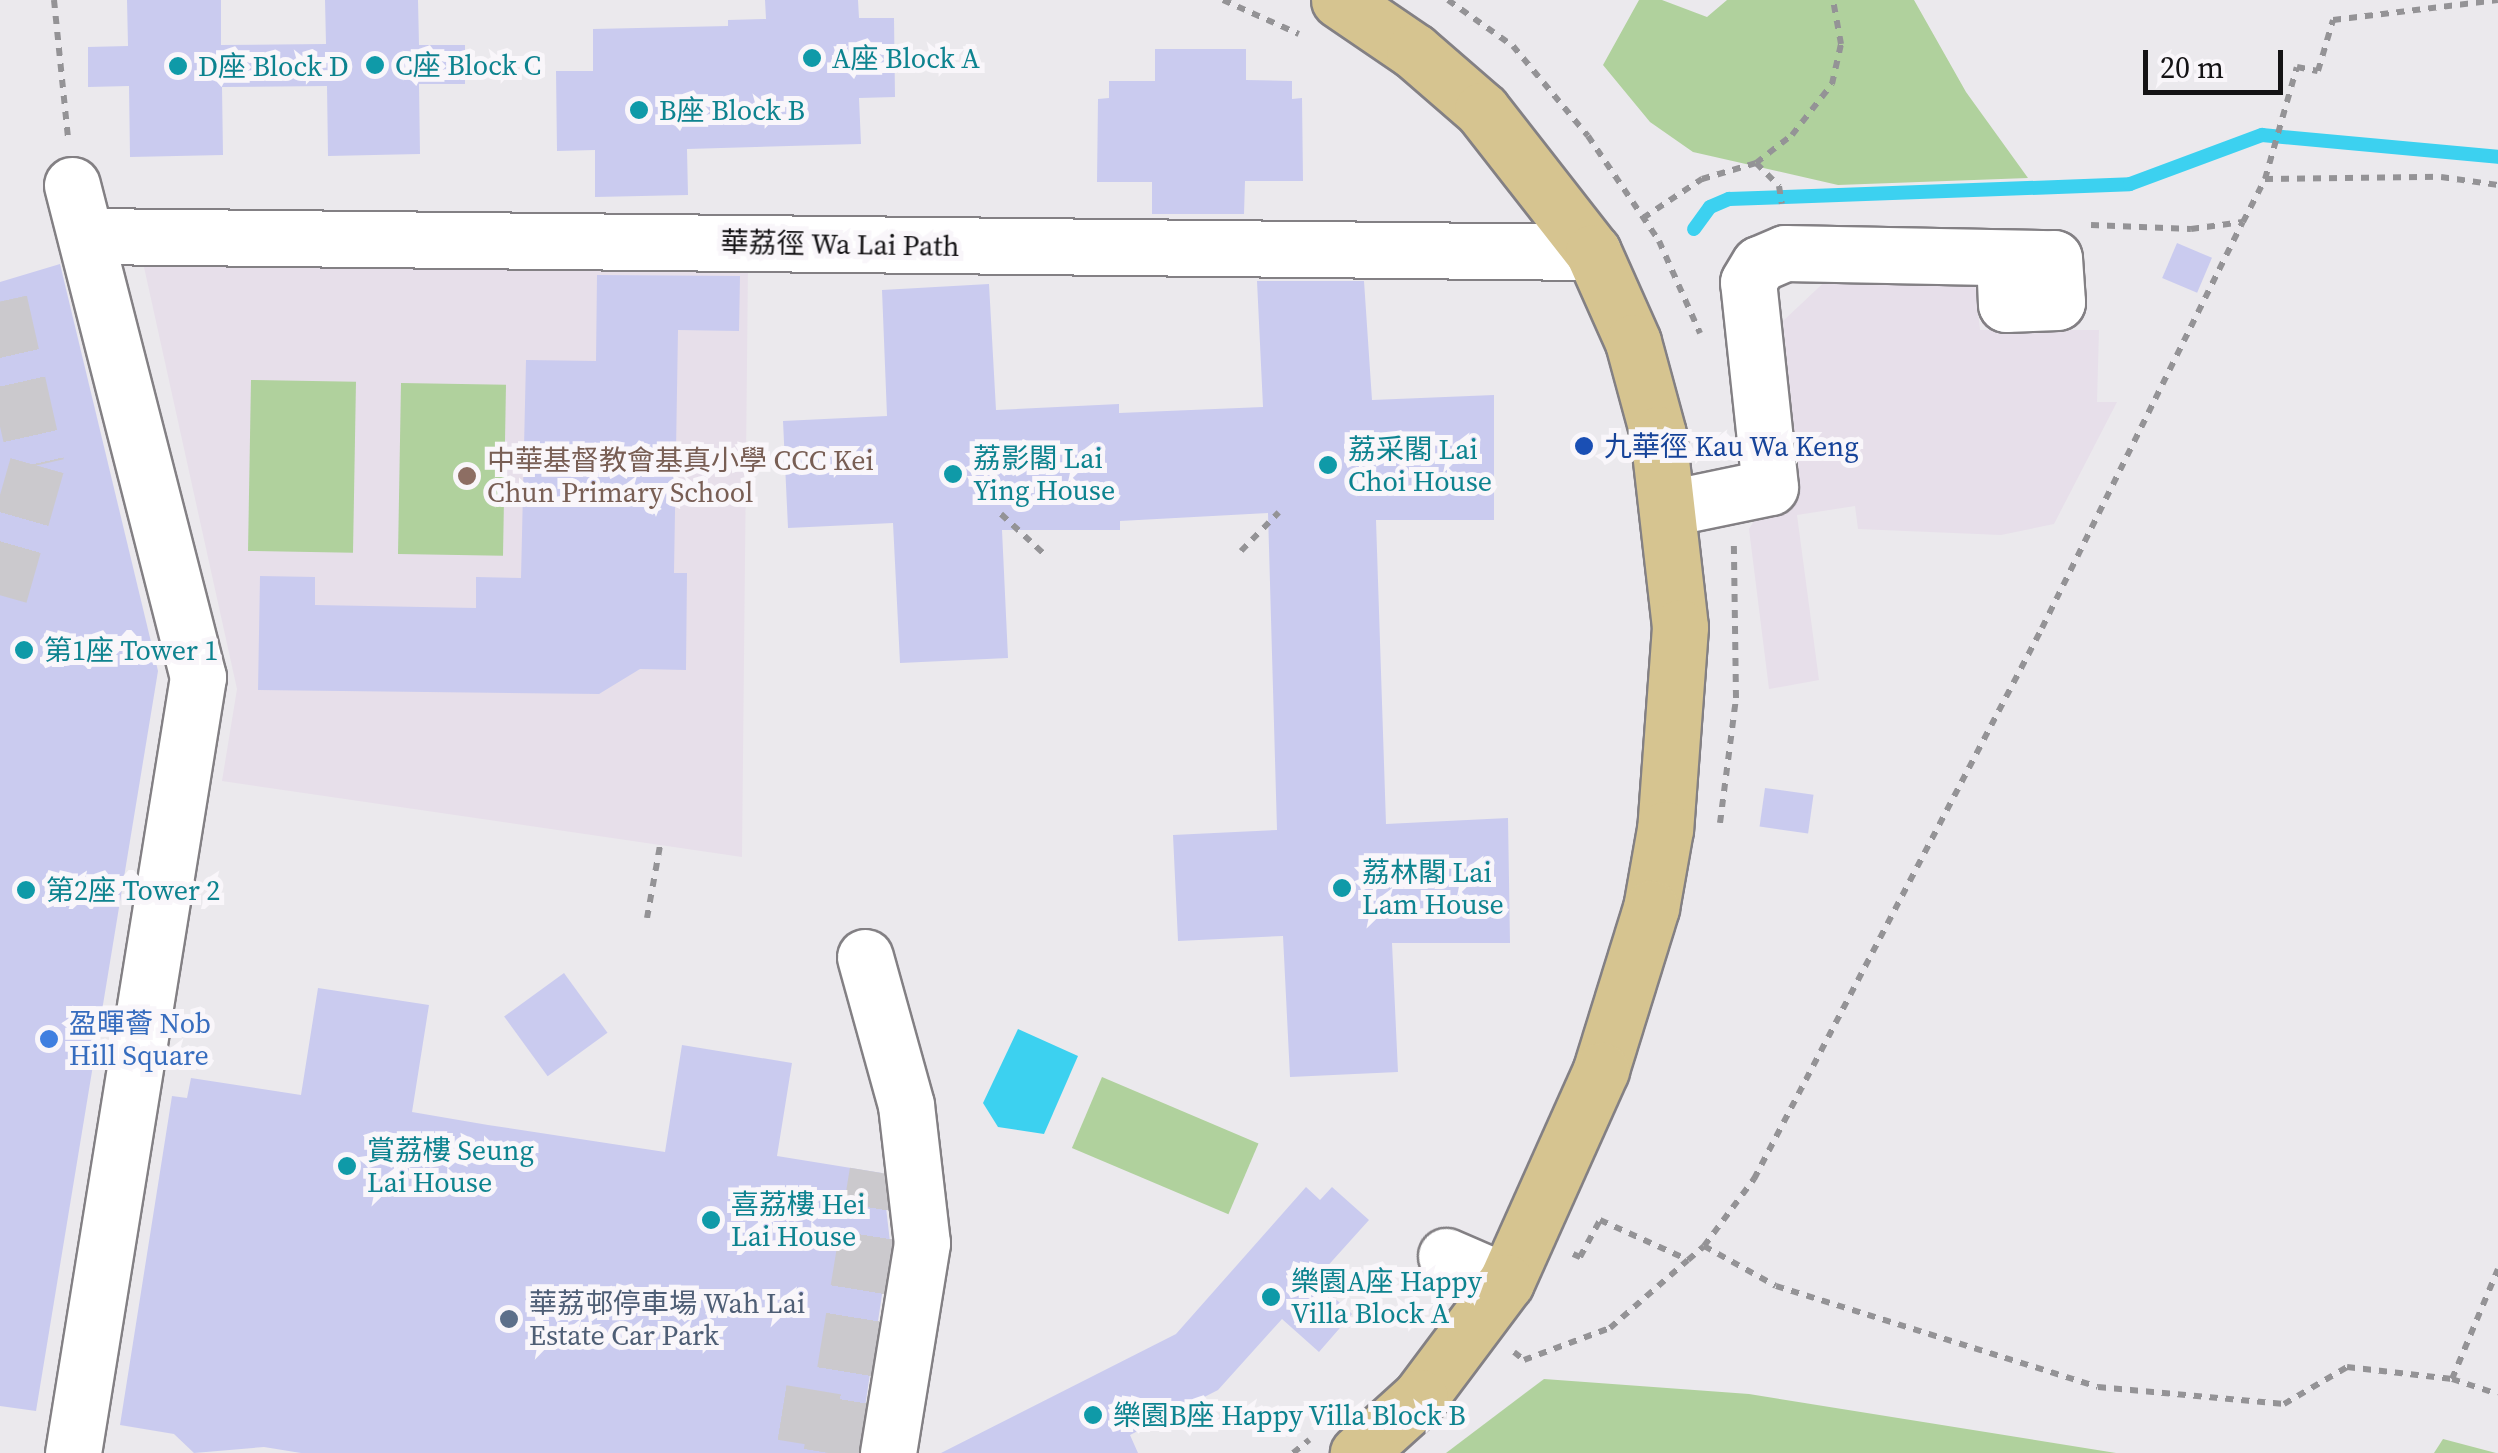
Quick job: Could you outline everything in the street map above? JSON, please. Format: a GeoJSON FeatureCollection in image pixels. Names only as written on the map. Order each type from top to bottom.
{"type":"FeatureCollection","features":[{"type":"Feature","properties":{"kind":"main road"},"geometry":{"type":"LineString","coordinates":[[1322,18],[1414,51],[1482,110],[1593,252],[1634,342],[1669,508],[1680,654],[1651,908],[1602,1070],[1506,1282],[1420,1397],[1336,1444]]}},
{"type":"Feature","properties":{"kind":"street","name":"華荔徑 Wa Lai Path"},"geometry":{"type":"LineString","coordinates":[[79,211],[1593,252]]}},
{"type":"Feature","properties":{"kind":"street"},"geometry":{"type":"LineString","coordinates":[[75,1446],[198,677],[79,211]]}},
{"type":"Feature","properties":{"kind":"street"},"geometry":{"type":"LineString","coordinates":[[1669,508],[1770,486],[1748,282],[1759,264],[1785,253],[2004,259]]}},
{"type":"Feature","properties":{"kind":"street"},"geometry":{"type":"LineString","coordinates":[[865,957],[906,1104],[922,1242],[888,1453]]}},
{"type":"Feature","properties":{"kind":"street"},"geometry":{"type":"LineString","coordinates":[[876,1172],[906,1104]]}},
{"type":"Feature","properties":{"kind":"street"},"geometry":{"type":"LineString","coordinates":[[1446,1256],[1506,1282]]}},
{"type":"Feature","properties":{"kind":"path"},"geometry":{"type":"LineString","coordinates":[[54,0],[79,211]]}},
{"type":"Feature","properties":{"kind":"path"},"geometry":{"type":"LineString","coordinates":[[1222,0],[1322,18]]}},
{"type":"Feature","properties":{"kind":"path"},"geometry":{"type":"LineString","coordinates":[[1643,218],[1702,180],[1756,163],[1792,135],[1832,84],[1841,44],[1834,0]]}},
{"type":"Feature","properties":{"kind":"path"},"geometry":{"type":"LineString","coordinates":[[1514,1352],[1524,1360],[1610,1328],[1704,1246],[1754,1180],[2060,593],[2265,180],[2297,67],[2318,71],[2334,20],[2498,0]]}},
{"type":"Feature","properties":{"kind":"path"},"geometry":{"type":"LineString","coordinates":[[1756,163],[1779,186],[1784,220]]}},
{"type":"Feature","properties":{"kind":"path"},"geometry":{"type":"LineString","coordinates":[[2265,180],[2441,177],[2498,185]]}},
{"type":"Feature","properties":{"kind":"path"},"geometry":{"type":"LineString","coordinates":[[2080,224],[2191,229],[2243,222]]}},
{"type":"Feature","properties":{"kind":"path"},"geometry":{"type":"LineString","coordinates":[[1241,551],[1279,512]]}},
{"type":"Feature","properties":{"kind":"path"},"geometry":{"type":"LineString","coordinates":[[1002,514],[1044,554]]}},
{"type":"Feature","properties":{"kind":"path"},"geometry":{"type":"LineString","coordinates":[[647,918],[660,846]]}},
{"type":"Feature","properties":{"kind":"path"},"geometry":{"type":"LineString","coordinates":[[1572,1254],[1580,1257],[1600,1220],[1688,1260]]}},
{"type":"Feature","properties":{"kind":"path"},"geometry":{"type":"LineString","coordinates":[[1704,1246],[1776,1286],[2098,1387],[2284,1404],[2347,1368],[2452,1379],[2498,1394]]}},
{"type":"Feature","properties":{"kind":"path"},"geometry":{"type":"LineString","coordinates":[[2452,1379],[2498,1269]]}},
{"type":"Feature","properties":{"kind":"path"},"geometry":{"type":"LineString","coordinates":[[1293,1453],[1336,1444]]}},
{"type":"Feature","properties":{"kind":"shaded area","name":"中華基督教會基真小學 CCC Kei Chun Primary School"},"geometry":{"type":"Polygon","coordinates":[[[142,258],[748,263],[742,857],[222,781],[237,689],[142,258]]]}},
{"type":"Feature","properties":{"kind":"shaded area"},"geometry":{"type":"Polygon","coordinates":[[[1974,272],[1980,330],[2099,330],[2097,402],[2117,402],[2054,524],[2001,535],[1858,529],[1855,506],[1797,515],[1819,680],[1769,689],[1749,529],[1796,452],[1783,321],[1834,273],[1974,272]]]}},
{"type":"Feature","properties":{"kind":"green space"},"geometry":{"type":"Polygon","coordinates":[[[1639,0],[1662,0],[1707,17],[1727,0],[1914,0],[1966,92],[2028,178],[1838,185],[1693,152],[1650,122],[1603,65],[1639,0]]]}},
{"type":"Feature","properties":{"kind":"green space"},"geometry":{"type":"Polygon","coordinates":[[[251,380],[356,382],[353,553],[248,551],[251,380]]]}},
{"type":"Feature","properties":{"kind":"green space"},"geometry":{"type":"Polygon","coordinates":[[[401,383],[506,385],[503,556],[398,554],[401,383]]]}},
{"type":"Feature","properties":{"kind":"green space"},"geometry":{"type":"Polygon","coordinates":[[[1102,1077],[1258,1143],[1228,1214],[1072,1148],[1102,1077]]]}},
{"type":"Feature","properties":{"kind":"green space"},"geometry":{"type":"Polygon","coordinates":[[[1544,1379],[1749,1394],[2116,1453],[1446,1453],[1544,1379]]]}},
{"type":"Feature","properties":{"kind":"green space"},"geometry":{"type":"Polygon","coordinates":[[[2443,1439],[2496,1453],[2434,1453],[2443,1439]]]}},
{"type":"Feature","properties":{"kind":"water"},"geometry":{"type":"Polygon","coordinates":[[[1018,1029],[1078,1056],[1044,1134],[998,1127],[983,1103],[1018,1029]]]}},
{"type":"Feature","properties":{"kind":"building"},"geometry":{"type":"Polygon","coordinates":[[[127,0],[221,0],[221,45],[326,44],[325,0],[418,0],[419,45],[465,45],[465,84],[419,84],[420,154],[328,156],[327,86],[222,87],[223,155],[130,157],[129,86],[88,87],[88,47],[128,46],[127,0]]]}},
{"type":"Feature","properties":{"kind":"building"},"geometry":{"type":"Polygon","coordinates":[[[765,0],[858,0],[859,18],[894,18],[895,97],[859,98],[861,144],[687,149],[688,195],[595,197],[595,150],[557,151],[556,71],[593,71],[593,29],[728,26],[728,20],[766,19],[765,0]]]}},
{"type":"Feature","properties":{"kind":"building"},"geometry":{"type":"Polygon","coordinates":[[[1155,49],[1246,49],[1246,80],[1292,81],[1292,99],[1302,98],[1303,181],[1245,181],[1244,214],[1152,214],[1152,182],[1097,182],[1098,99],[1109,98],[1109,81],[1155,81],[1155,49]]]}},
{"type":"Feature","properties":{"kind":"building"},"geometry":{"type":"Polygon","coordinates":[[[2177,243],[2212,258],[2197,293],[2162,278],[2177,243]]]}},
{"type":"Feature","properties":{"kind":"building","name":"盈暉薈 Nob Hill Square"},"geometry":{"type":"Polygon","coordinates":[[[60,264],[158,671],[36,1411],[0,1406],[0,282],[60,264]]]}},
{"type":"Feature","properties":{"kind":"building"},"geometry":{"type":"Polygon","coordinates":[[[597,275],[740,276],[739,331],[678,330],[674,573],[687,573],[686,670],[640,669],[599,694],[258,690],[260,576],[315,577],[315,605],[476,608],[476,577],[521,578],[526,360],[596,361],[597,275]]]}},
{"type":"Feature","properties":{"kind":"building"},"geometry":{"type":"Polygon","coordinates":[[[1257,281],[1364,281],[1372,400],[1494,395],[1494,520],[1376,520],[1386,824],[1508,818],[1510,943],[1392,943],[1398,1072],[1290,1077],[1283,936],[1178,941],[1173,835],[1277,830],[1268,513],[1120,521],[1120,530],[1002,530],[1008,658],[900,663],[893,523],[788,528],[783,421],[887,416],[882,290],[989,284],[996,410],[1119,404],[1119,413],[1263,407],[1257,281]]]}},
{"type":"Feature","properties":{"kind":"building"},"geometry":{"type":"Polygon","coordinates":[[[1765,788],[1814,795],[1808,833],[1760,827],[1765,788]]]}},
{"type":"Feature","properties":{"kind":"building"},"geometry":{"type":"Polygon","coordinates":[[[564,973],[607,1033],[548,1076],[504,1016],[564,973]]]}},
{"type":"Feature","properties":{"kind":"building"},"geometry":{"type":"Polygon","coordinates":[[[318,988],[429,1005],[412,1112],[488,1125],[665,1152],[682,1045],[792,1063],[777,1156],[882,1173],[890,1242],[858,1453],[301,1453],[264,1447],[194,1453],[174,1434],[120,1425],[172,1096],[187,1098],[191,1078],[301,1095],[318,988]]]}},
{"type":"Feature","properties":{"kind":"building"},"geometry":{"type":"Polygon","coordinates":[[[1306,1187],[1320,1200],[1332,1187],[1369,1220],[1315,1280],[1352,1314],[1319,1352],[1282,1319],[1218,1390],[1130,1435],[1138,1453],[941,1453],[1176,1334],[1306,1187]]]}},
{"type":"Feature","properties":{"kind":"waterway"},"geometry":{"type":"LineString","coordinates":[[1694,229],[1710,207],[1729,199],[2130,184],[2262,135],[2498,157]]}},
{"type":"Feature","properties":{"kind":"tunnel"},"geometry":{"type":"LineString","coordinates":[[0,301],[37,465],[0,595]]}},
{"type":"Feature","properties":{"kind":"tunnel"},"geometry":{"type":"LineString","coordinates":[[831,1453],[877,1172]]}},
{"type":"Feature","properties":{"kind":"tunnel"},"geometry":{"type":"LineString","coordinates":[[782,1412],[837,1421]]}},
{"type":"Feature","properties":{"kind":"place","name":"A座 Block A"},"geometry":{"type":"Point","coordinates":[812,58]}},
{"type":"Feature","properties":{"kind":"place","name":"C座 Block C"},"geometry":{"type":"Point","coordinates":[375,65]}},
{"type":"Feature","properties":{"kind":"place","name":"D座 Block D"},"geometry":{"type":"Point","coordinates":[178,66]}},
{"type":"Feature","properties":{"kind":"place","name":"B座 Block B"},"geometry":{"type":"Point","coordinates":[639,110]}},
{"type":"Feature","properties":{"kind":"place","name":"九華徑 Kau Wa Keng"},"geometry":{"type":"Point","coordinates":[1584,446]}},
{"type":"Feature","properties":{"kind":"place","name":"荔采閣 Lai Choi House"},"geometry":{"type":"Point","coordinates":[1328,465]}},
{"type":"Feature","properties":{"kind":"place","name":"荔影閣 Lai Ying House"},"geometry":{"type":"Point","coordinates":[953,474]}},
{"type":"Feature","properties":{"kind":"place","name":"中華基督教會基真小學 CCC Kei Chun Primary School"},"geometry":{"type":"Point","coordinates":[467,476]}},
{"type":"Feature","properties":{"kind":"place","name":"第1座 Tower 1"},"geometry":{"type":"Point","coordinates":[24,650]}},
{"type":"Feature","properties":{"kind":"place","name":"荔林閣 Lai Lam House"},"geometry":{"type":"Point","coordinates":[1342,888]}},
{"type":"Feature","properties":{"kind":"place","name":"第2座 Tower 2"},"geometry":{"type":"Point","coordinates":[26,890]}},
{"type":"Feature","properties":{"kind":"place","name":"盈暉薈 Nob Hill Square"},"geometry":{"type":"Point","coordinates":[49,1039]}},
{"type":"Feature","properties":{"kind":"place","name":"賞荔樓 Seung Lai House"},"geometry":{"type":"Point","coordinates":[347,1166]}},
{"type":"Feature","properties":{"kind":"place","name":"喜荔樓 Hei Lai House"},"geometry":{"type":"Point","coordinates":[711,1220]}},
{"type":"Feature","properties":{"kind":"place","name":"樂園A座 Happy Villa Block A"},"geometry":{"type":"Point","coordinates":[1271,1297]}},
{"type":"Feature","properties":{"kind":"place","name":"華荔邨停車場 Wah Lai Estate Car Park"},"geometry":{"type":"Point","coordinates":[509,1319]}},
{"type":"Feature","properties":{"kind":"place","name":"樂園B座 Happy Villa Block B"},"geometry":{"type":"Point","coordinates":[1093,1415]}}]}
